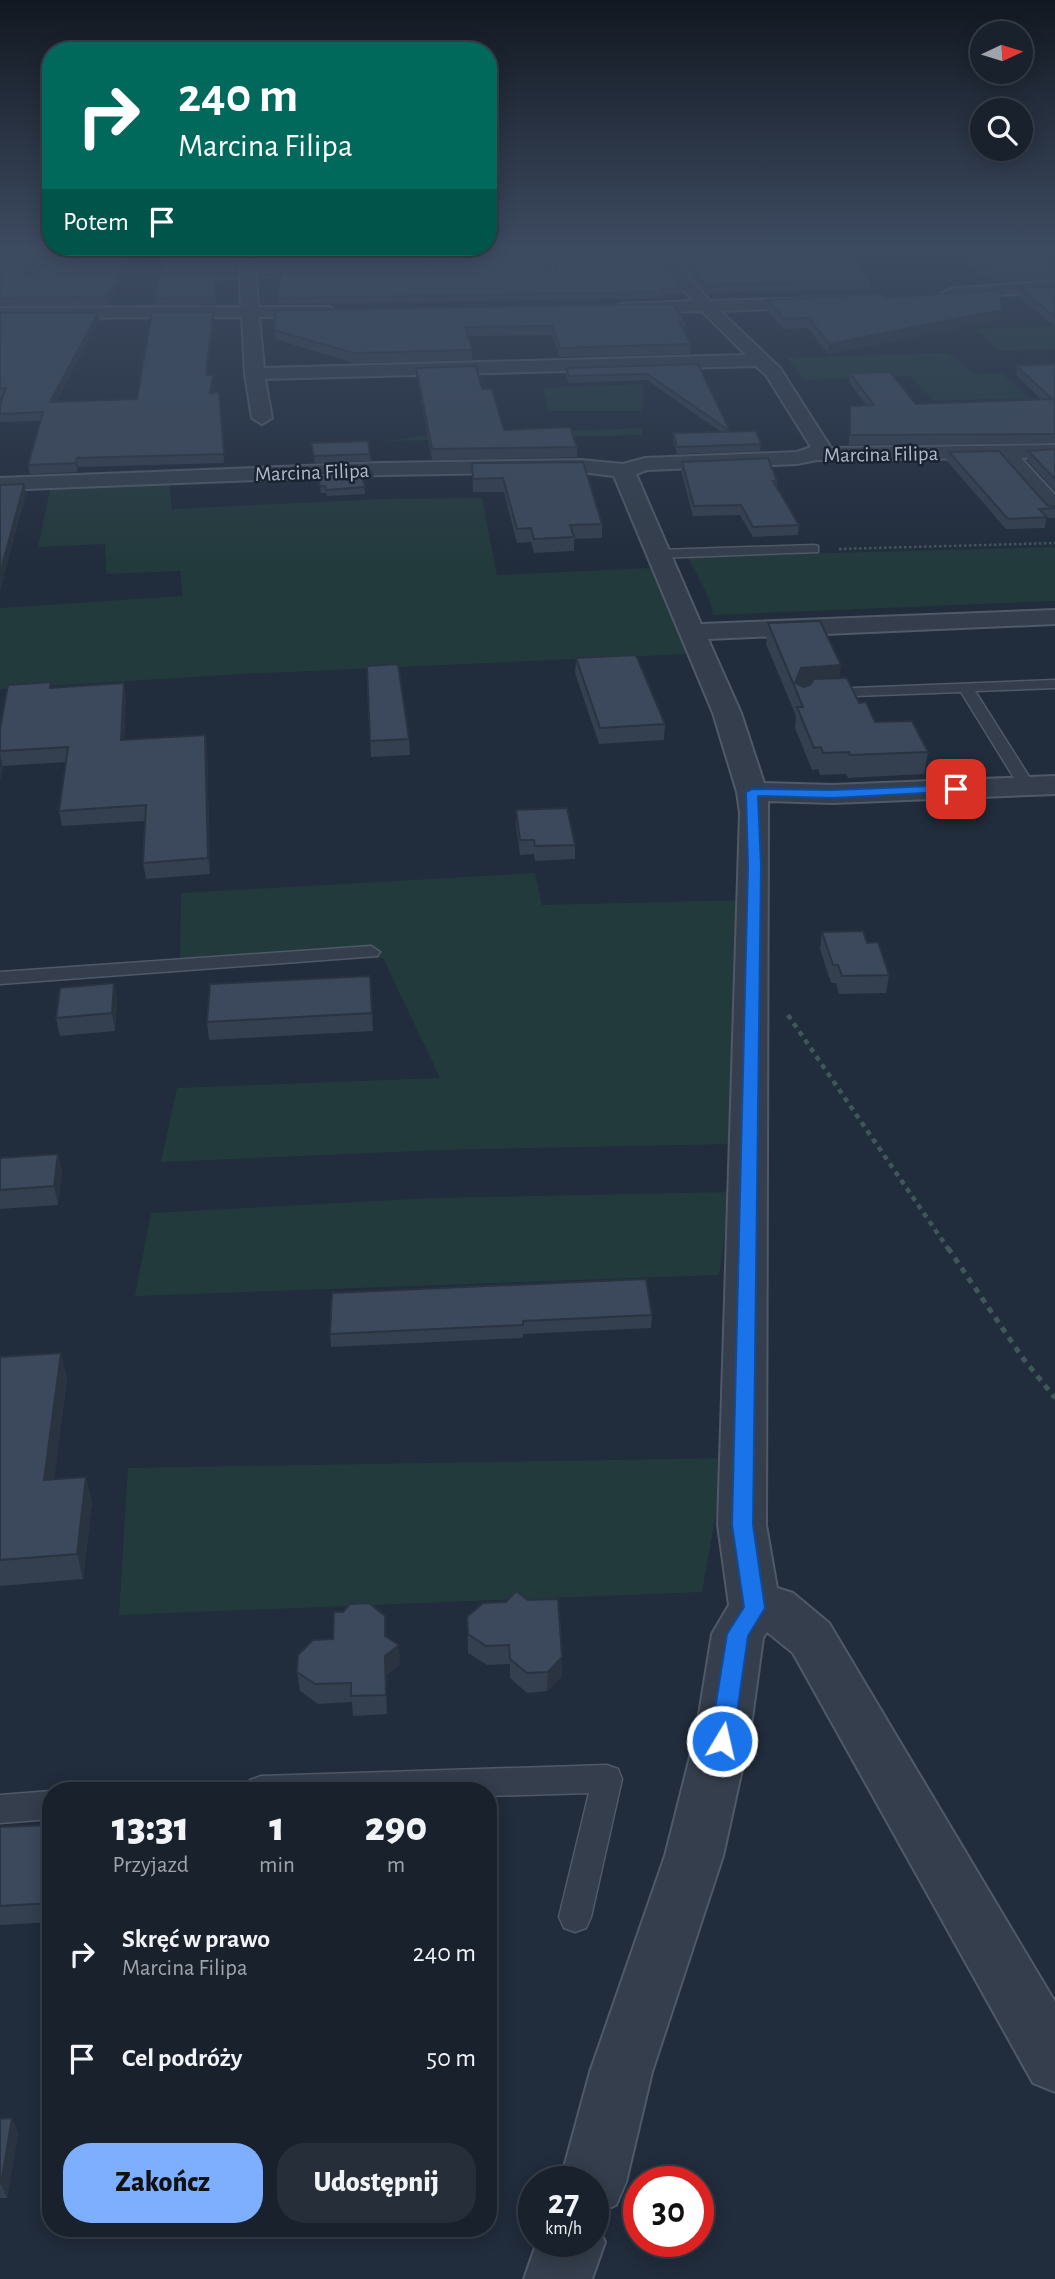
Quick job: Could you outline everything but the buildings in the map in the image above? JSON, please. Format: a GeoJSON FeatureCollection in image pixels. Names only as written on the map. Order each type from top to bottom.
{"type":"FeatureCollection","features":[{"type":"Feature","properties":{"kind":"street"},"geometry":{"type":"LineString","coordinates":[[253,352],[262,418]]}},
{"type":"Feature","properties":{"kind":"street"},"geometry":{"type":"LineString","coordinates":[[753,352],[818,441],[821,447],[817,454]]}},
{"type":"Feature","properties":{"kind":"street"},"geometry":{"type":"LineString","coordinates":[[254,374],[761,360]]}},
{"type":"Feature","properties":{"kind":"street","name":"Marcina Filipa"},"geometry":{"type":"LineString","coordinates":[[0,484],[433,468],[580,466],[625,471],[645,464],[797,458],[817,454],[1055,450]]}},
{"type":"Feature","properties":{"kind":"street"},"geometry":{"type":"LineString","coordinates":[[1005,452],[1055,508]]}},
{"type":"Feature","properties":{"kind":"street"},"geometry":{"type":"LineString","coordinates":[[597,2166],[621,2072],[694,1856],[723,1734],[738,1634],[755,1608],[743,1525],[754,806],[733,730],[625,478],[625,471]]}},
{"type":"Feature","properties":{"kind":"street"},"geometry":{"type":"LineString","coordinates":[[693,632],[1055,617]]}},
{"type":"Feature","properties":{"kind":"street"},"geometry":{"type":"LineString","coordinates":[[754,806],[833,794],[1041,785]]}},
{"type":"Feature","properties":{"kind":"street"},"geometry":{"type":"LineString","coordinates":[[755,1608],[775,1608],[811,1638],[1055,2061]]}},
{"type":"Feature","properties":{"kind":"street"},"geometry":{"type":"LineString","coordinates":[[558,2279],[566,2257]]}},
{"type":"Feature","properties":{"kind":"lane"},"geometry":{"type":"LineString","coordinates":[[659,554],[814,549]]}},
{"type":"Feature","properties":{"kind":"lane"},"geometry":{"type":"LineString","coordinates":[[817,693],[1055,684]]}},
{"type":"Feature","properties":{"kind":"lane"},"geometry":{"type":"LineString","coordinates":[[965,687],[1041,785]]}},
{"type":"Feature","properties":{"kind":"lane"},"geometry":{"type":"LineString","coordinates":[[0,978],[371,952]]}},
{"type":"Feature","properties":{"kind":"lane"},"geometry":{"type":"LineString","coordinates":[[497,1782],[607,1779],[575,1917]]}},
{"type":"Feature","properties":{"kind":"lane"},"geometry":{"type":"LineString","coordinates":[[0,1809],[42,1806]]}},
{"type":"Feature","properties":{"kind":"path"},"geometry":{"type":"LineString","coordinates":[[814,549],[1055,543]]}},
{"type":"Feature","properties":{"kind":"path"},"geometry":{"type":"LineString","coordinates":[[750,1006],[786,1013],[961,1270],[1055,1398]]}},
{"type":"Feature","properties":{"kind":"green space"},"geometry":{"type":"Polygon","coordinates":[[[948,353],[975,374],[1002,373],[1028,398],[934,401],[910,376],[804,380],[787,358],[948,353]]]}},
{"type":"Feature","properties":{"kind":"green space"},"geometry":{"type":"Polygon","coordinates":[[[643,384],[643,411],[548,411],[543,388],[643,384]]]}},
{"type":"Feature","properties":{"kind":"green space"},"geometry":{"type":"Polygon","coordinates":[[[642,428],[642,435],[387,441],[420,436],[642,428]]]}},
{"type":"Feature","properties":{"kind":"green space"},"geometry":{"type":"Polygon","coordinates":[[[169,481],[172,509],[383,499],[482,498],[497,575],[650,568],[666,597],[689,654],[240,674],[0,689],[0,608],[183,596],[180,571],[106,574],[105,544],[38,547],[51,485],[169,481]]]}},
{"type":"Feature","properties":{"kind":"green space"},"geometry":{"type":"Polygon","coordinates":[[[1055,547],[1055,601],[713,615],[710,601],[688,557],[1055,547]]]}},
{"type":"Feature","properties":{"kind":"green space"},"geometry":{"type":"Polygon","coordinates":[[[535,873],[542,905],[744,900],[732,1144],[441,1150],[161,1162],[177,1088],[440,1078],[383,958],[180,969],[181,893],[535,873]]]}},
{"type":"Feature","properties":{"kind":"green space"},"geometry":{"type":"Polygon","coordinates":[[[731,1192],[719,1275],[135,1296],[151,1213],[432,1198],[731,1192]]]}},
{"type":"Feature","properties":{"kind":"green space"},"geometry":{"type":"Polygon","coordinates":[[[726,1458],[702,1592],[119,1615],[128,1468],[726,1458]]]}},
{"type":"Feature","properties":{"kind":"route"},"geometry":{"type":"LineString","coordinates":[[722,1741],[738,1634],[755,1608],[743,1525],[755,866],[755,813],[752,792],[833,794],[956,789]]}}]}
